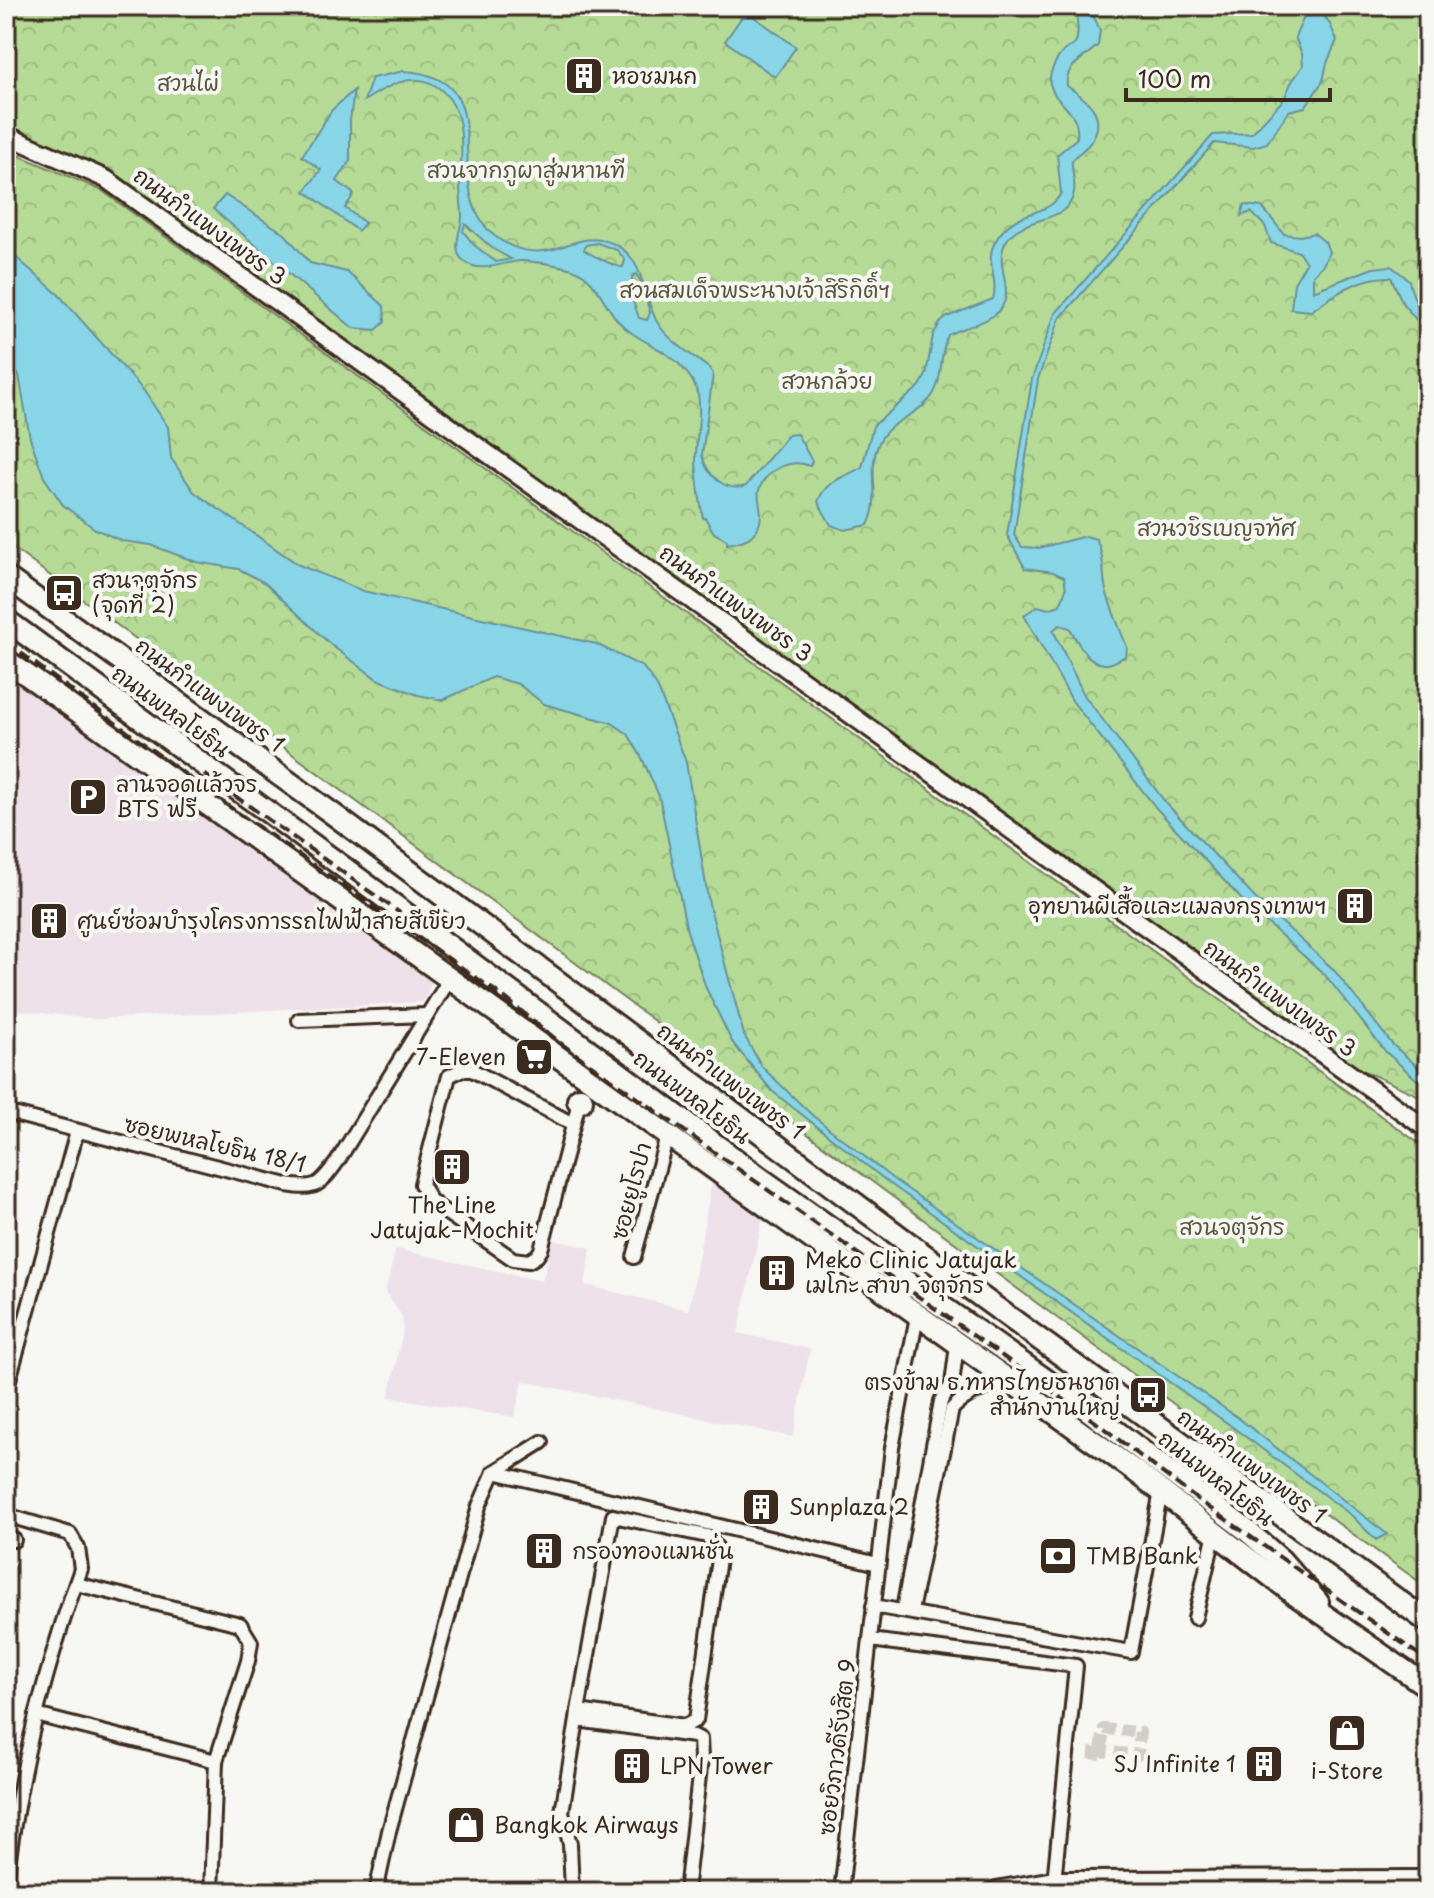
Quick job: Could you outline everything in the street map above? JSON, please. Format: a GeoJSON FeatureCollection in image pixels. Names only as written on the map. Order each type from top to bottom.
{"type":"FeatureCollection","features":[{"type":"Feature","properties":{"kind":"main road","name":"ถนนกำแพงเพชร 1"},"geometry":{"type":"LineString","coordinates":[[6,577],[325,808],[958,1280],[1428,1622]]}},
{"type":"Feature","properties":{"kind":"main road","name":"ถนนพหลโยธิน"},"geometry":{"type":"LineString","coordinates":[[6,620],[822,1221],[1080,1404],[1245,1529],[1288,1568],[1336,1625]]}},
{"type":"Feature","properties":{"kind":"main road","name":"ถนนพหลโยธิน"},"geometry":{"type":"LineString","coordinates":[[6,660],[449,980],[584,1095],[667,1136],[1011,1381],[1336,1625],[1428,1687]]}},
{"type":"Feature","properties":{"kind":"main road"},"geometry":{"type":"LineString","coordinates":[[764,1206],[822,1221]]}},
{"type":"Feature","properties":{"kind":"main road"},"geometry":{"type":"LineString","coordinates":[[996,1892],[1054,1882],[1428,1881]]}},
{"type":"Feature","properties":{"kind":"street","name":"ถนนกำแพงเพชร 3"},"geometry":{"type":"LineString","coordinates":[[6,135],[106,179],[1428,1130]]}},
{"type":"Feature","properties":{"kind":"street","name":"ซอยพหลโยธิน 18/1"},"geometry":{"type":"LineString","coordinates":[[6,1112],[287,1185],[314,1187],[324,1180],[337,1162],[449,980]]}},
{"type":"Feature","properties":{"kind":"street"},"geometry":{"type":"LineString","coordinates":[[299,1020],[427,1015]]}},
{"type":"Feature","properties":{"kind":"street"},"geometry":{"type":"LineString","coordinates":[[571,1123],[472,1070],[456,1071],[449,1076],[421,1184],[438,1207],[513,1259],[529,1261],[541,1250],[571,1123],[584,1095]]}},
{"type":"Feature","properties":{"kind":"street"},"geometry":{"type":"LineString","coordinates":[[6,1391],[77,1131]]}},
{"type":"Feature","properties":{"kind":"street","name":"ซอยยูโรปา"},"geometry":{"type":"LineString","coordinates":[[634,1257],[667,1136]]}},
{"type":"Feature","properties":{"kind":"street","name":"ซอยวิภาวดีรังสิต 9"},"geometry":{"type":"LineString","coordinates":[[841,1892],[892,1448],[917,1316]]}},
{"type":"Feature","properties":{"kind":"street"},"geometry":{"type":"LineString","coordinates":[[957,1345],[952,1384],[954,1396],[965,1397]]}},
{"type":"Feature","properties":{"kind":"street"},"geometry":{"type":"LineString","coordinates":[[907,1610],[952,1409],[965,1397],[995,1384],[1011,1381]]}},
{"type":"Feature","properties":{"kind":"street"},"geometry":{"type":"LineString","coordinates":[[907,1610],[941,1401],[952,1384]]}},
{"type":"Feature","properties":{"kind":"street"},"geometry":{"type":"LineString","coordinates":[[376,1892],[389,1831],[489,1480],[494,1472],[542,1442]]}},
{"type":"Feature","properties":{"kind":"street"},"geometry":{"type":"LineString","coordinates":[[494,1472],[878,1564]]}},
{"type":"Feature","properties":{"kind":"street"},"geometry":{"type":"LineString","coordinates":[[873,1606],[1131,1652],[1161,1491]]}},
{"type":"Feature","properties":{"kind":"street"},"geometry":{"type":"LineString","coordinates":[[6,1515],[70,1534],[78,1548],[81,1569],[36,1715],[13,1818],[6,1883]]}},
{"type":"Feature","properties":{"kind":"street"},"geometry":{"type":"LineString","coordinates":[[572,1892],[570,1844],[562,1812],[578,1716],[613,1516],[707,1536],[720,1552],[696,1720],[685,1726],[578,1716]]}},
{"type":"Feature","properties":{"kind":"street"},"geometry":{"type":"LineString","coordinates":[[1195,1618],[1215,1532]]}},
{"type":"Feature","properties":{"kind":"street"},"geometry":{"type":"LineString","coordinates":[[76,1584],[240,1624],[251,1642],[216,1761],[211,1892]]}},
{"type":"Feature","properties":{"kind":"street"},"geometry":{"type":"LineString","coordinates":[[870,1640],[1076,1666],[1054,1882]]}},
{"type":"Feature","properties":{"kind":"street"},"geometry":{"type":"LineString","coordinates":[[36,1715],[216,1761]]}},
{"type":"Feature","properties":{"kind":"street"},"geometry":{"type":"LineString","coordinates":[[578,1716],[700,1739],[701,1758],[686,1892]]}},
{"type":"Feature","properties":{"kind":"shaded area"},"geometry":{"type":"Polygon","coordinates":[[[6,672],[435,976],[423,1002],[96,1019],[6,1009],[6,672]]]}},
{"type":"Feature","properties":{"kind":"shaded area"},"geometry":{"type":"Polygon","coordinates":[[[712,1180],[763,1217],[738,1333],[810,1349],[793,1437],[523,1381],[514,1417],[389,1397],[403,1330],[402,1316],[385,1292],[396,1249],[542,1281],[554,1240],[591,1248],[585,1285],[689,1310],[712,1180]]]}},
{"type":"Feature","properties":{"kind":"green space","name":"สวนสมเด็จพระนางเจ้าสิริกิติ์ฯ"},"geometry":{"type":"Polygon","coordinates":[[[6,6],[1428,6],[1428,1100],[1353,1066],[791,667],[114,174],[6,126],[6,6]]]}},
{"type":"Feature","properties":{"kind":"green space","name":"สวนจตุจักร"},"geometry":{"type":"Polygon","coordinates":[[[6,150],[101,190],[1428,1150],[1428,1588],[1232,1447],[6,543],[6,150]]]}},
{"type":"Feature","properties":{"kind":"water"},"geometry":{"type":"Polygon","coordinates":[[[1076,6],[1096,6],[1093,15],[1100,30],[1098,45],[1072,67],[1067,79],[1067,86],[1089,103],[1097,117],[1090,143],[1072,161],[1074,192],[1070,202],[1064,210],[1024,226],[1007,240],[1002,260],[1006,289],[1002,307],[989,318],[948,335],[934,393],[923,406],[882,437],[875,455],[874,504],[868,525],[845,530],[831,525],[818,502],[821,495],[830,484],[862,467],[873,426],[920,386],[926,375],[933,335],[940,323],[947,317],[993,299],[992,251],[1002,232],[1020,218],[1047,207],[1061,193],[1057,155],[1077,138],[1077,128],[1071,114],[1053,92],[1050,80],[1059,57],[1077,39],[1076,6]]]}},
{"type":"Feature","properties":{"kind":"water"},"geometry":{"type":"Polygon","coordinates":[[[1309,6],[1321,6],[1320,11],[1337,40],[1323,81],[1305,107],[1289,111],[1267,143],[1253,147],[1214,143],[1060,318],[1038,379],[1014,535],[1022,547],[1039,548],[1086,536],[1096,539],[1107,594],[1127,647],[1126,656],[1112,663],[1101,664],[1084,652],[1070,628],[1060,625],[1053,630],[1084,695],[1166,803],[1254,897],[1333,969],[1393,1045],[1428,1076],[1428,1090],[1386,1052],[1325,975],[1245,903],[1157,809],[1073,702],[1024,615],[1038,606],[1048,609],[1060,605],[1066,589],[1064,577],[1025,568],[1007,535],[1032,379],[1055,314],[1213,135],[1252,133],[1284,99],[1303,66],[1295,37],[1309,6]]]}},
{"type":"Feature","properties":{"kind":"water"},"geometry":{"type":"Polygon","coordinates":[[[746,11],[796,47],[775,77],[725,41],[746,11]]]}},
{"type":"Feature","properties":{"kind":"water"},"geometry":{"type":"Polygon","coordinates":[[[404,71],[434,77],[452,89],[462,106],[466,127],[471,198],[486,228],[503,242],[522,250],[543,251],[597,239],[612,243],[632,258],[659,325],[713,374],[702,455],[712,475],[731,487],[746,486],[788,435],[797,434],[812,461],[810,466],[795,463],[780,467],[767,476],[759,490],[761,515],[755,533],[740,542],[727,544],[727,540],[714,533],[703,518],[696,466],[698,396],[688,374],[671,357],[625,328],[590,281],[575,270],[523,261],[487,267],[465,262],[457,247],[462,217],[462,145],[454,106],[436,86],[417,80],[398,83],[364,101],[372,78],[404,71]],[[465,224],[463,231],[474,245],[496,262],[511,259],[493,249],[465,224]],[[597,243],[586,245],[584,250],[587,252],[623,267],[625,260],[617,250],[597,243]],[[636,274],[632,276],[632,298],[639,318],[647,320],[650,313],[641,282],[636,274]]]}},
{"type":"Feature","properties":{"kind":"water"},"geometry":{"type":"Polygon","coordinates":[[[354,90],[350,161],[337,181],[354,194],[345,208],[365,223],[358,231],[305,191],[321,170],[302,156],[332,110],[354,90]]]}},
{"type":"Feature","properties":{"kind":"water"},"geometry":{"type":"Polygon","coordinates":[[[225,195],[285,234],[310,263],[347,272],[384,306],[385,322],[376,330],[353,328],[213,209],[225,195]]]}},
{"type":"Feature","properties":{"kind":"water"},"geometry":{"type":"Polygon","coordinates":[[[1244,205],[1262,207],[1284,234],[1300,236],[1314,233],[1325,242],[1329,252],[1323,265],[1313,275],[1313,291],[1373,268],[1391,266],[1409,280],[1428,340],[1403,304],[1391,277],[1358,283],[1311,311],[1291,309],[1294,283],[1306,263],[1299,252],[1271,243],[1265,226],[1251,212],[1241,216],[1244,205]]]}},
{"type":"Feature","properties":{"kind":"water"},"geometry":{"type":"Polygon","coordinates":[[[6,252],[59,295],[144,391],[168,427],[171,458],[194,492],[299,565],[363,591],[596,644],[643,667],[657,686],[686,762],[709,904],[744,1035],[762,1067],[812,1115],[893,1179],[1237,1417],[1387,1534],[1376,1540],[1351,1515],[889,1183],[772,1091],[732,1042],[706,988],[687,931],[659,796],[628,734],[612,723],[544,704],[518,684],[493,677],[443,700],[418,695],[377,679],[331,645],[265,583],[239,569],[196,562],[151,545],[122,541],[95,529],[63,505],[44,477],[30,438],[19,375],[6,361],[6,252]]]}},
{"type":"Feature","properties":{"kind":"tunnel"},"geometry":{"type":"LineString","coordinates":[[1089,1753],[1101,1754],[1101,1751],[1104,1729],[1140,1732],[1138,1755],[1101,1751]]}},
{"type":"Feature","properties":{"kind":"railway"},"geometry":{"type":"LineString","coordinates":[[6,642],[221,801],[504,997],[563,1045],[1428,1661]]}},
{"type":"Feature","properties":{"kind":"railway"},"geometry":{"type":"LineString","coordinates":[[204,774],[400,913]]}},
{"type":"Feature","properties":{"kind":"place","name":"หอชมนก"},"geometry":{"type":"Point","coordinates":[584,76]}},
{"type":"Feature","properties":{"kind":"place","name":"สวนจตุจักร (จุดที่ 2)"},"geometry":{"type":"Point","coordinates":[64,593]}},
{"type":"Feature","properties":{"kind":"place","name":"ลานจอดแล้วจร BTS ฟรี"},"geometry":{"type":"Point","coordinates":[88,797]}},
{"type":"Feature","properties":{"kind":"place","name":"อุทยานผีเสื้อและแมลงกรุงเทพฯ"},"geometry":{"type":"Point","coordinates":[1355,906]}},
{"type":"Feature","properties":{"kind":"place","name":"ศูนย์ซ่อมบำรุงโครงการรถไฟฟ้าสายสีเขียว"},"geometry":{"type":"Point","coordinates":[49,921]}},
{"type":"Feature","properties":{"kind":"place","name":"7-Eleven"},"geometry":{"type":"Point","coordinates":[534,1057]}},
{"type":"Feature","properties":{"kind":"place","name":"The Line Jatujak–Mochit"},"geometry":{"type":"Point","coordinates":[452,1167]}},
{"type":"Feature","properties":{"kind":"place","name":"Meko Clinic Jatujak เมโกะ สาขา จตุจักร"},"geometry":{"type":"Point","coordinates":[777,1273]}},
{"type":"Feature","properties":{"kind":"place","name":"ตรงข้าม ธ.ทหารไทยธนชาต สำนักงานใหญ่"},"geometry":{"type":"Point","coordinates":[1148,1395]}},
{"type":"Feature","properties":{"kind":"place","name":"Sunplaza 2"},"geometry":{"type":"Point","coordinates":[761,1507]}},
{"type":"Feature","properties":{"kind":"place","name":"กรองทองแมนชั่น"},"geometry":{"type":"Point","coordinates":[544,1551]}},
{"type":"Feature","properties":{"kind":"place","name":"TMB Bank"},"geometry":{"type":"Point","coordinates":[1058,1556]}},
{"type":"Feature","properties":{"kind":"place","name":"i-Store"},"geometry":{"type":"Point","coordinates":[1347,1733]}},
{"type":"Feature","properties":{"kind":"place","name":"SJ Infinite 1"},"geometry":{"type":"Point","coordinates":[1264,1764]}},
{"type":"Feature","properties":{"kind":"place","name":"LPN Tower"},"geometry":{"type":"Point","coordinates":[632,1766]}},
{"type":"Feature","properties":{"kind":"place","name":"Bangkok Airways"},"geometry":{"type":"Point","coordinates":[466,1825]}},
{"type":"Feature","properties":{"kind":"park label","name":"สวนไผ่"},"geometry":{"type":"Point","coordinates":[188,83]}},
{"type":"Feature","properties":{"kind":"park label","name":"สวนจากภูผาสู่มหานที"},"geometry":{"type":"Point","coordinates":[526,170]}},
{"type":"Feature","properties":{"kind":"park label","name":"สวนกล้วย"},"geometry":{"type":"Point","coordinates":[827,381]}},
{"type":"Feature","properties":{"kind":"park label","name":"สวนวชิรเบญจทัศ"},"geometry":{"type":"Point","coordinates":[1216,528]}}]}
